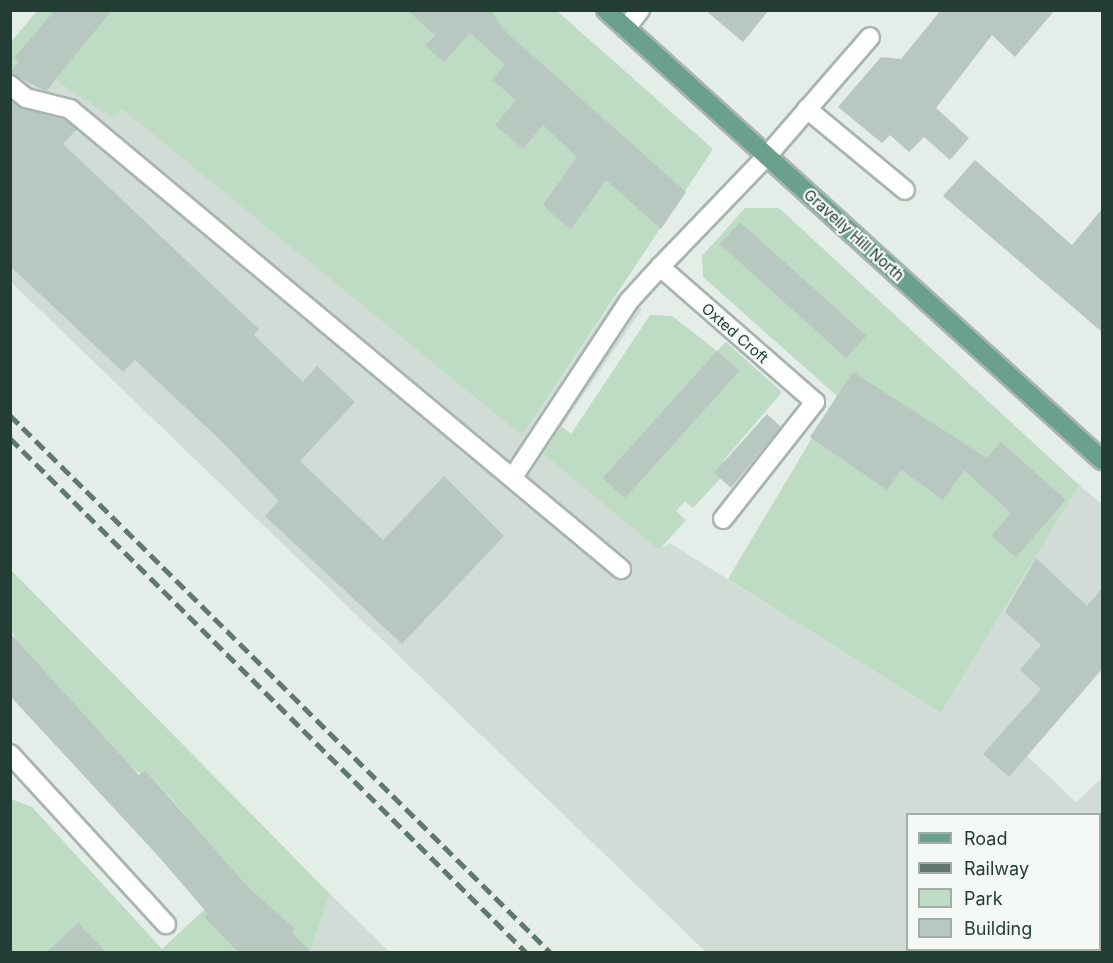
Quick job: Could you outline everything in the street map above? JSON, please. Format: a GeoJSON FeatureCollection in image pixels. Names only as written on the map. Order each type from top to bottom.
{"type":"FeatureCollection","features":[{"type":"Feature","properties":{"kind":"main road","name":"Gravelly Hill North"},"geometry":{"type":"LineString","coordinates":[[606,10],[1102,460]]}},
{"type":"Feature","properties":{"kind":"street"},"geometry":{"type":"LineString","coordinates":[[626,28],[640,10]]}},
{"type":"Feature","properties":{"kind":"street"},"geometry":{"type":"LineString","coordinates":[[513,477],[629,302],[767,156],[870,37]]}},
{"type":"Feature","properties":{"kind":"street"},"geometry":{"type":"LineString","coordinates":[[10,85],[26,98],[70,109],[621,569]]}},
{"type":"Feature","properties":{"kind":"street"},"geometry":{"type":"LineString","coordinates":[[807,110],[905,190]]}},
{"type":"Feature","properties":{"kind":"street","name":"Oxted Croft"},"geometry":{"type":"LineString","coordinates":[[660,267],[815,402],[723,519]]}},
{"type":"Feature","properties":{"kind":"street"},"geometry":{"type":"LineString","coordinates":[[11,755],[166,924]]}},
{"type":"Feature","properties":{"kind":"shaded area"},"geometry":{"type":"Polygon","coordinates":[[[10,69],[47,92],[55,80],[114,119],[121,108],[522,436],[617,295],[642,309],[543,454],[659,549],[670,543],[941,713],[1079,485],[1102,504],[1102,669],[1027,756],[1076,802],[1102,778],[1102,952],[706,952],[11,282],[10,69]]]}},
{"type":"Feature","properties":{"kind":"shaded area"},"geometry":{"type":"Polygon","coordinates":[[[330,894],[390,952],[310,952],[330,894]]]}},
{"type":"Feature","properties":{"kind":"green space"},"geometry":{"type":"Polygon","coordinates":[[[37,11],[557,11],[713,149],[522,436],[122,109],[114,119],[55,80],[47,93],[11,69],[10,43],[37,11]]]}},
{"type":"Feature","properties":{"kind":"green space"},"geometry":{"type":"Polygon","coordinates":[[[745,208],[779,208],[1079,485],[941,713],[728,579],[837,396],[703,277],[702,256],[745,208]]]}},
{"type":"Feature","properties":{"kind":"green space"},"geometry":{"type":"Polygon","coordinates":[[[650,315],[672,316],[717,351],[726,342],[782,392],[724,460],[731,467],[693,508],[685,501],[676,511],[686,520],[659,550],[543,454],[561,426],[571,434],[650,315]]]}},
{"type":"Feature","properties":{"kind":"green space"},"geometry":{"type":"Polygon","coordinates":[[[10,569],[330,894],[310,952],[11,952],[11,799],[32,807],[162,949],[239,877],[168,826],[183,812],[145,770],[140,774],[132,767],[19,645],[11,630],[10,569]]]}},
{"type":"Feature","properties":{"kind":"building"},"geometry":{"type":"Polygon","coordinates":[[[55,10],[112,10],[46,91],[10,73],[19,61],[14,58],[55,10]]]}},
{"type":"Feature","properties":{"kind":"building"},"geometry":{"type":"Polygon","coordinates":[[[407,10],[490,10],[506,32],[686,192],[661,229],[606,180],[571,229],[557,218],[543,205],[577,157],[543,125],[523,149],[495,125],[516,100],[492,80],[505,65],[470,33],[444,62],[425,46],[435,35],[407,10]]]}},
{"type":"Feature","properties":{"kind":"building"},"geometry":{"type":"Polygon","coordinates":[[[705,10],[769,10],[743,42],[705,10]]]}},
{"type":"Feature","properties":{"kind":"building"},"geometry":{"type":"Polygon","coordinates":[[[941,10],[1055,10],[1015,57],[992,35],[936,108],[969,138],[950,160],[924,137],[909,152],[890,135],[882,143],[838,107],[881,57],[901,59],[941,10]]]}},
{"type":"Feature","properties":{"kind":"building"},"geometry":{"type":"Polygon","coordinates":[[[10,100],[65,119],[77,129],[63,144],[259,329],[254,335],[303,382],[317,366],[355,402],[300,461],[383,540],[444,476],[504,536],[402,644],[265,516],[279,501],[220,440],[135,360],[123,372],[10,266],[10,100]]]}},
{"type":"Feature","properties":{"kind":"building"},"geometry":{"type":"Polygon","coordinates":[[[975,160],[1072,245],[1102,209],[1102,332],[943,196],[975,160]]]}},
{"type":"Feature","properties":{"kind":"building"},"geometry":{"type":"Polygon","coordinates":[[[740,222],[866,336],[846,358],[720,244],[740,222]]]}},
{"type":"Feature","properties":{"kind":"building"},"geometry":{"type":"Polygon","coordinates":[[[717,351],[739,371],[625,498],[603,478],[717,351]]]}},
{"type":"Feature","properties":{"kind":"building"},"geometry":{"type":"Polygon","coordinates":[[[853,372],[987,458],[1001,442],[1066,500],[1016,557],[991,536],[1011,513],[964,470],[943,500],[901,470],[887,490],[810,437],[853,372]]]}},
{"type":"Feature","properties":{"kind":"building"},"geometry":{"type":"Polygon","coordinates":[[[767,414],[781,427],[731,488],[714,473],[767,414]]]}},
{"type":"Feature","properties":{"kind":"building"},"geometry":{"type":"Polygon","coordinates":[[[1036,558],[1087,606],[1102,588],[1102,669],[1009,777],[983,754],[1041,689],[1020,670],[1041,645],[1005,612],[1036,558]]]}},
{"type":"Feature","properties":{"kind":"building"},"geometry":{"type":"Polygon","coordinates":[[[10,633],[139,775],[145,770],[247,886],[295,929],[292,933],[311,952],[238,952],[204,917],[208,914],[159,857],[10,696],[10,633]]]}},
{"type":"Feature","properties":{"kind":"building"},"geometry":{"type":"Polygon","coordinates":[[[78,923],[106,952],[47,952],[78,923]]]}},
{"type":"Feature","properties":{"kind":"railway"},"geometry":{"type":"LineString","coordinates":[[10,415],[550,952]]}},
{"type":"Feature","properties":{"kind":"railway"},"geometry":{"type":"LineString","coordinates":[[10,438],[526,952]]}}]}
